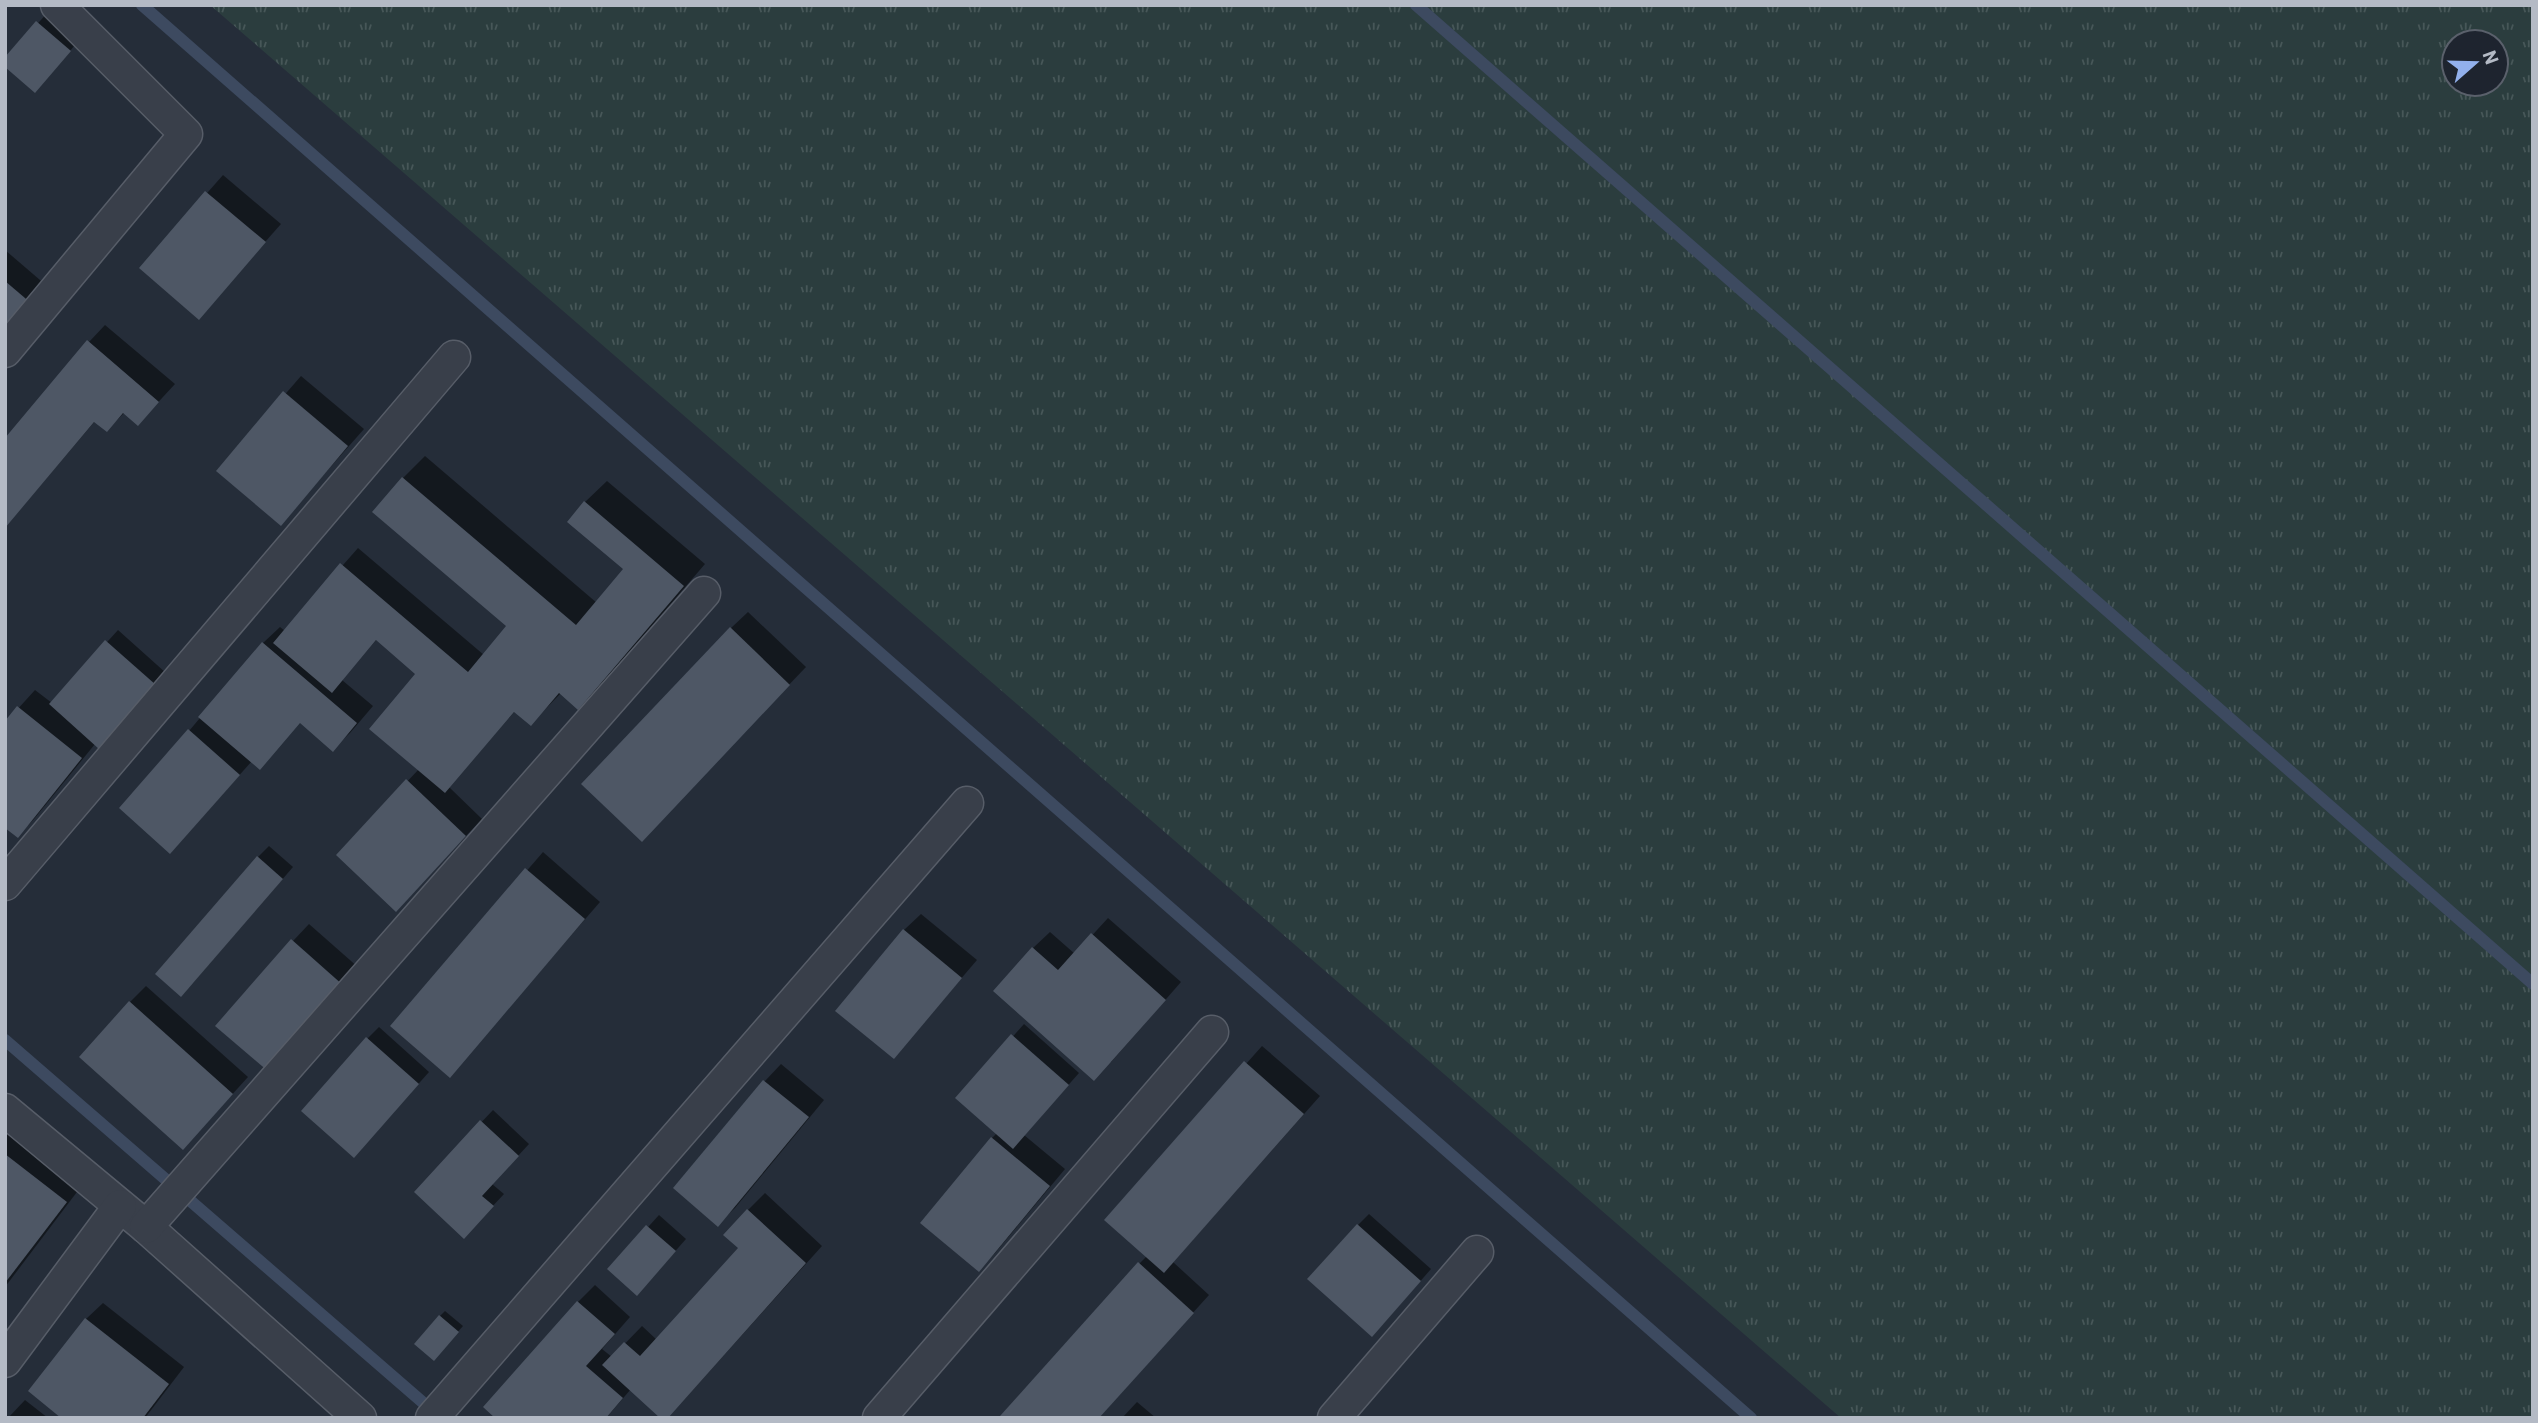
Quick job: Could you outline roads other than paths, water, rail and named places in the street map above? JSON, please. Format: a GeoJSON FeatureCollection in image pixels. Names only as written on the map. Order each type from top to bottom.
{"type":"FeatureCollection","features":[{"type":"Feature","properties":{"kind":"street"},"geometry":{"type":"LineString","coordinates":[[5,351],[186,134],[57,5]]}},
{"type":"Feature","properties":{"kind":"street"},"geometry":{"type":"LineString","coordinates":[[5,884],[454,357]]}},
{"type":"Feature","properties":{"kind":"street"},"geometry":{"type":"LineString","coordinates":[[146,1227],[704,593]]}},
{"type":"Feature","properties":{"kind":"street"},"geometry":{"type":"LineString","coordinates":[[432,1418],[967,803]]}},
{"type":"Feature","properties":{"kind":"street"},"geometry":{"type":"LineString","coordinates":[[879,1418],[1212,1032]]}},
{"type":"Feature","properties":{"kind":"street"},"geometry":{"type":"LineString","coordinates":[[5,1110],[146,1227],[360,1418]]}},
{"type":"Feature","properties":{"kind":"street"},"geometry":{"type":"LineString","coordinates":[[5,1361],[120,1206]]}},
{"type":"Feature","properties":{"kind":"street"},"geometry":{"type":"LineString","coordinates":[[1334,1418],[1477,1252]]}},
{"type":"Feature","properties":{"kind":"waterway"},"geometry":{"type":"LineString","coordinates":[[142,5],[1751,1418]]}},
{"type":"Feature","properties":{"kind":"waterway"},"geometry":{"type":"LineString","coordinates":[[1416,5],[2533,984]]}},
{"type":"Feature","properties":{"kind":"waterway"},"geometry":{"type":"LineString","coordinates":[[5,1040],[435,1413]]}}]}
